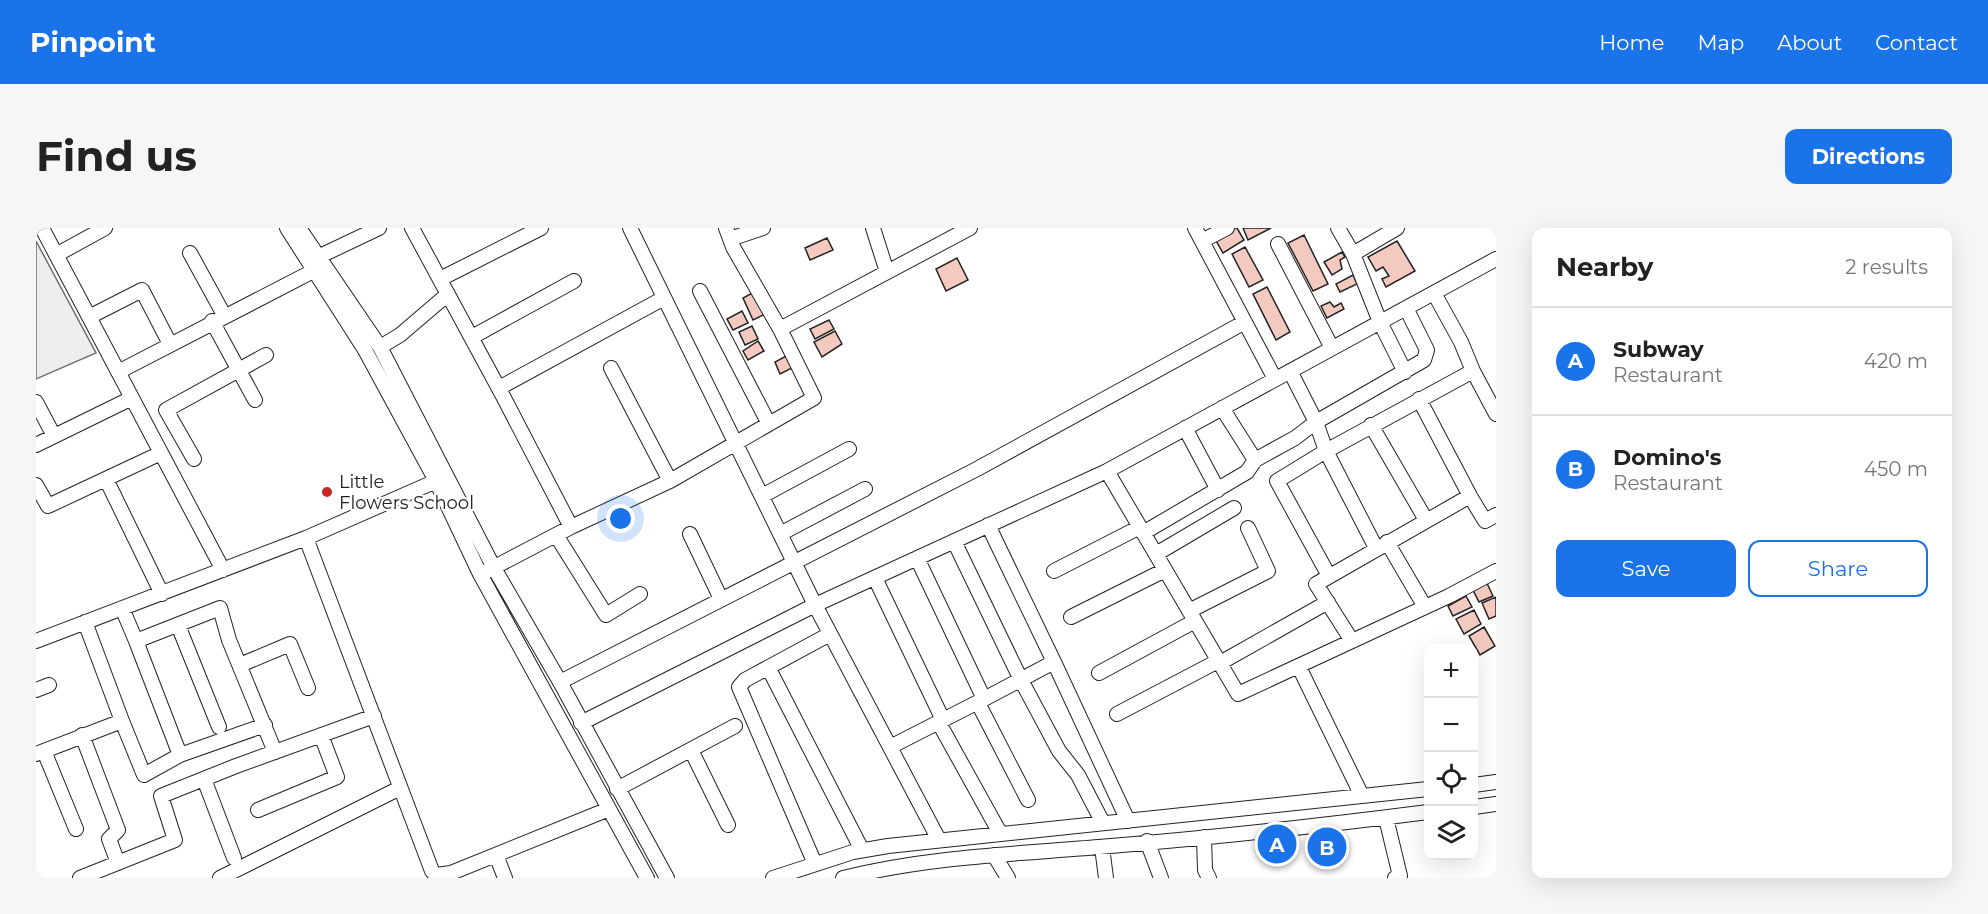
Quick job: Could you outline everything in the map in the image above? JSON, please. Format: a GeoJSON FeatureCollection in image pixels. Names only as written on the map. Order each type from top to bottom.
{"type":"FeatureCollection","features":[{"type":"Feature","properties":{"kind":"street"},"geometry":{"type":"LineString","coordinates":[[42,228],[223,570]]}},
{"type":"Feature","properties":{"kind":"street"},"geometry":{"type":"LineString","coordinates":[[56,255],[105,228]]}},
{"type":"Feature","properties":{"kind":"street"},"geometry":{"type":"LineString","coordinates":[[286,228],[320,264],[380,347],[442,478],[480,574],[647,878]]}},
{"type":"Feature","properties":{"kind":"street"},"geometry":{"type":"LineString","coordinates":[[299,228],[365,350],[560,682],[667,878]]}},
{"type":"Feature","properties":{"kind":"street"},"geometry":{"type":"LineString","coordinates":[[118,372],[320,264],[379,228]]}},
{"type":"Feature","properties":{"kind":"street"},"geometry":{"type":"LineString","coordinates":[[412,228],[571,527]]}},
{"type":"Feature","properties":{"kind":"street"},"geometry":{"type":"LineString","coordinates":[[440,279],[541,228]]}},
{"type":"Feature","properties":{"kind":"street"},"geometry":{"type":"LineString","coordinates":[[630,228],[815,605],[939,840]]}},
{"type":"Feature","properties":{"kind":"street"},"geometry":{"type":"LineString","coordinates":[[480,574],[571,527],[670,481],[814,398],[780,329],[728,234],[763,228]]}},
{"type":"Feature","properties":{"kind":"street"},"geometry":{"type":"LineString","coordinates":[[873,228],[887,272]]}},
{"type":"Feature","properties":{"kind":"street"},"geometry":{"type":"LineString","coordinates":[[780,329],[970,228]]}},
{"type":"Feature","properties":{"kind":"street"},"geometry":{"type":"LineString","coordinates":[[1195,228],[1275,379]]}},
{"type":"Feature","properties":{"kind":"street"},"geometry":{"type":"LineString","coordinates":[[1202,242],[1227,228]]}},
{"type":"Feature","properties":{"kind":"street"},"geometry":{"type":"LineString","coordinates":[[1338,228],[1353,254],[1380,322],[1406,372]]}},
{"type":"Feature","properties":{"kind":"street"},"geometry":{"type":"LineString","coordinates":[[1353,254],[1396,228]]}},
{"type":"Feature","properties":{"kind":"street"},"geometry":{"type":"LineString","coordinates":[[1278,244],[1332,348]]}},
{"type":"Feature","properties":{"kind":"street"},"geometry":{"type":"LineString","coordinates":[[190,253],[239,370],[255,400]]}},
{"type":"Feature","properties":{"kind":"street"},"geometry":{"type":"LineString","coordinates":[[581,723],[815,605],[1107,471],[1434,293],[1494,264]]}},
{"type":"Feature","properties":{"kind":"street"},"geometry":{"type":"LineString","coordinates":[[471,337],[574,280]]}},
{"type":"Feature","properties":{"kind":"street"},"geometry":{"type":"LineString","coordinates":[[89,317],[142,290],[170,344]]}},
{"type":"Feature","properties":{"kind":"street"},"geometry":{"type":"LineString","coordinates":[[700,291],[769,424]]}},
{"type":"Feature","properties":{"kind":"street"},"geometry":{"type":"LineString","coordinates":[[1434,293],[1496,414]]}},
{"type":"Feature","properties":{"kind":"street"},"geometry":{"type":"LineString","coordinates":[[380,347],[400,335],[448,294]]}},
{"type":"Feature","properties":{"kind":"street"},"geometry":{"type":"LineString","coordinates":[[499,388],[664,298]]}},
{"type":"Feature","properties":{"kind":"street"},"geometry":{"type":"LineString","coordinates":[[1054,571],[1142,530],[1218,490],[1247,472],[1255,460],[1424,360],[1428,354],[1406,308]]}},
{"type":"Feature","properties":{"kind":"street"},"geometry":{"type":"LineString","coordinates":[[560,682],[977,469],[1245,322]]}},
{"type":"Feature","properties":{"kind":"street"},"geometry":{"type":"LineString","coordinates":[[194,459],[166,410],[266,356]]}},
{"type":"Feature","properties":{"kind":"street"},"geometry":{"type":"LineString","coordinates":[[611,368],[670,481]]}},
{"type":"Feature","properties":{"kind":"street"},"geometry":{"type":"LineString","coordinates":[[1290,371],[1316,422],[1326,451],[1381,545],[1425,607]]}},
{"type":"Feature","properties":{"kind":"street"},"geometry":{"type":"LineString","coordinates":[[1329,576],[1277,481],[1371,425],[1473,371]]}},
{"type":"Feature","properties":{"kind":"street"},"geometry":{"type":"LineString","coordinates":[[36,445],[132,398]]}},
{"type":"Feature","properties":{"kind":"street"},"geometry":{"type":"LineString","coordinates":[[1419,399],[1485,521],[1496,515]]}},
{"type":"Feature","properties":{"kind":"street"},"geometry":{"type":"LineString","coordinates":[[36,402],[54,436]]}},
{"type":"Feature","properties":{"kind":"street"},"geometry":{"type":"LineString","coordinates":[[1222,408],[1255,460]]}},
{"type":"Feature","properties":{"kind":"street"},"geometry":{"type":"LineString","coordinates":[[1371,425],[1426,520]]}},
{"type":"Feature","properties":{"kind":"street"},"geometry":{"type":"LineString","coordinates":[[1185,428],[1218,490]]}},
{"type":"Feature","properties":{"kind":"street"},"geometry":{"type":"LineString","coordinates":[[762,496],[849,449]]}},
{"type":"Feature","properties":{"kind":"street"},"geometry":{"type":"LineString","coordinates":[[36,485],[48,506],[161,453]]}},
{"type":"Feature","properties":{"kind":"street"},"geometry":{"type":"LineString","coordinates":[[1107,471],[1238,694],[1425,607],[1496,571]]}},
{"type":"Feature","properties":{"kind":"street"},"geometry":{"type":"LineString","coordinates":[[36,641],[306,538],[442,478]]}},
{"type":"Feature","properties":{"kind":"street"},"geometry":{"type":"LineString","coordinates":[[106,479],[162,594]]}},
{"type":"Feature","properties":{"kind":"street"},"geometry":{"type":"LineString","coordinates":[[780,534],[865,489]]}},
{"type":"Feature","properties":{"kind":"street"},"geometry":{"type":"LineString","coordinates":[[1352,641],[1316,584],[1470,496]]}},
{"type":"Feature","properties":{"kind":"street"},"geometry":{"type":"LineString","coordinates":[[1156,554],[1234,508]]}},
{"type":"Feature","properties":{"kind":"street"},"geometry":{"type":"LineString","coordinates":[[988,525],[1128,821]]}},
{"type":"Feature","properties":{"kind":"street"},"geometry":{"type":"LineString","coordinates":[[1099,673],[1268,571],[1248,528]]}},
{"type":"Feature","properties":{"kind":"street"},"geometry":{"type":"LineString","coordinates":[[690,534],[721,599]]}},
{"type":"Feature","properties":{"kind":"street"},"geometry":{"type":"LineString","coordinates":[[556,535],[606,615],[639,594]]}},
{"type":"Feature","properties":{"kind":"street"},"geometry":{"type":"LineString","coordinates":[[306,538],[428,863],[436,875],[451,873],[609,809]]}},
{"type":"Feature","properties":{"kind":"street"},"geometry":{"type":"LineString","coordinates":[[954,541],[1021,680],[1059,751],[1078,775],[1103,822]]}},
{"type":"Feature","properties":{"kind":"street"},"geometry":{"type":"LineString","coordinates":[[917,558],[1028,800]]}},
{"type":"Feature","properties":{"kind":"street"},"geometry":{"type":"LineString","coordinates":[[1071,617],[1165,570]]}},
{"type":"Feature","properties":{"kind":"street"},"geometry":{"type":"LineString","coordinates":[[875,578],[941,721],[1000,833]]}},
{"type":"Feature","properties":{"kind":"street"},"geometry":{"type":"LineString","coordinates":[[1117,714],[1219,662],[1328,602]]}},
{"type":"Feature","properties":{"kind":"street"},"geometry":{"type":"LineString","coordinates":[[122,608],[180,755]]}},
{"type":"Feature","properties":{"kind":"street"},"geometry":{"type":"LineString","coordinates":[[136,641],[220,608],[229,640],[275,752]]}},
{"type":"Feature","properties":{"kind":"street"},"geometry":{"type":"LineString","coordinates":[[85,622],[144,775],[180,755],[265,725]]}},
{"type":"Feature","properties":{"kind":"street"},"geometry":{"type":"LineString","coordinates":[[178,625],[219,727]]}},
{"type":"Feature","properties":{"kind":"street"},"geometry":{"type":"LineString","coordinates":[[815,864],[739,692],[741,683],[830,634]]}},
{"type":"Feature","properties":{"kind":"street"},"geometry":{"type":"LineString","coordinates":[[240,665],[290,644],[308,688]]}},
{"type":"Feature","properties":{"kind":"street"},"geometry":{"type":"LineString","coordinates":[[890,747],[1054,662]]}},
{"type":"Feature","properties":{"kind":"street"},"geometry":{"type":"LineString","coordinates":[[1299,667],[1362,796]]}},
{"type":"Feature","properties":{"kind":"street"},"geometry":{"type":"LineString","coordinates":[[769,669],[862,850]]}},
{"type":"Feature","properties":{"kind":"street"},"geometry":{"type":"LineString","coordinates":[[80,878],[176,840],[161,796],[374,716]]}},
{"type":"Feature","properties":{"kind":"street"},"geometry":{"type":"LineString","coordinates":[[76,829],[40,752],[122,721]]}},
{"type":"Feature","properties":{"kind":"street"},"geometry":{"type":"LineString","coordinates":[[617,789],[735,726]]}},
{"type":"Feature","properties":{"kind":"street"},"geometry":{"type":"LineString","coordinates":[[82,735],[118,830],[109,839],[118,863]]}},
{"type":"Feature","properties":{"kind":"street"},"geometry":{"type":"LineString","coordinates":[[258,810],[337,777],[321,735]]}},
{"type":"Feature","properties":{"kind":"street"},"geometry":{"type":"LineString","coordinates":[[691,750],[728,825]]}},
{"type":"Feature","properties":{"kind":"street"},"geometry":{"type":"LineString","coordinates":[[204,779],[234,858]]}},
{"type":"Feature","properties":{"kind":"street"},"geometry":{"type":"LineString","coordinates":[[1478,785],[1496,783]]}},
{"type":"Feature","properties":{"kind":"street"},"geometry":{"type":"LineString","coordinates":[[220,878],[400,788]]}},
{"type":"Feature","properties":{"kind":"street"},"geometry":{"type":"LineString","coordinates":[[773,878],[862,850],[1000,833],[1424,789]]}},
{"type":"Feature","properties":{"kind":"street"},"geometry":{"type":"LineString","coordinates":[[1478,806],[1496,804]]}},
{"type":"Feature","properties":{"kind":"street"},"geometry":{"type":"LineString","coordinates":[[843,878],[866,872],[994,855],[1204,837],[1424,813]]}},
{"type":"Feature","properties":{"kind":"street"},"geometry":{"type":"LineString","coordinates":[[1386,818],[1399,877]]}},
{"type":"Feature","properties":{"kind":"street"},"geometry":{"type":"LineString","coordinates":[[1204,837],[1205,870],[1209,878]]}},
{"type":"Feature","properties":{"kind":"street"},"geometry":{"type":"LineString","coordinates":[[1147,841],[1161,878]]}},
{"type":"Feature","properties":{"kind":"street"},"geometry":{"type":"LineString","coordinates":[[1102,847],[1106,878]]}},
{"type":"Feature","properties":{"kind":"street"},"geometry":{"type":"LineString","coordinates":[[496,855],[505,878]]}},
{"type":"Feature","properties":{"kind":"street"},"geometry":{"type":"LineString","coordinates":[[994,855],[1008,878]]}},
{"type":"Feature","properties":{"kind":"shaded area"},"geometry":{"type":"Polygon","coordinates":[[[36,241],[96,353],[36,379],[36,241]]]}},
{"type":"Feature","properties":{"kind":"building"},"geometry":{"type":"Polygon","coordinates":[[[1237,228],[1244,240],[1223,253],[1215,239],[1237,228]]]}},
{"type":"Feature","properties":{"kind":"building"},"geometry":{"type":"Polygon","coordinates":[[[1243,228],[1271,228],[1248,240],[1243,228]]]}},
{"type":"Feature","properties":{"kind":"building"},"geometry":{"type":"Polygon","coordinates":[[[1304,235],[1328,284],[1313,291],[1288,243],[1304,235]]]}},
{"type":"Feature","properties":{"kind":"building"},"geometry":{"type":"Polygon","coordinates":[[[827,238],[833,250],[810,260],[805,248],[827,238]]]}},
{"type":"Feature","properties":{"kind":"building"},"geometry":{"type":"Polygon","coordinates":[[[1397,241],[1415,271],[1386,287],[1382,279],[1389,276],[1383,267],[1376,271],[1368,257],[1397,241]]]}},
{"type":"Feature","properties":{"kind":"building"},"geometry":{"type":"Polygon","coordinates":[[[1245,247],[1263,280],[1249,287],[1232,254],[1245,247]]]}},
{"type":"Feature","properties":{"kind":"building"},"geometry":{"type":"Polygon","coordinates":[[[1342,252],[1345,257],[1340,260],[1342,269],[1332,275],[1324,262],[1342,252]]]}},
{"type":"Feature","properties":{"kind":"building"},"geometry":{"type":"Polygon","coordinates":[[[957,258],[968,280],[946,291],[936,269],[957,258]]]}},
{"type":"Feature","properties":{"kind":"building"},"geometry":{"type":"Polygon","coordinates":[[[1353,275],[1357,284],[1340,292],[1336,284],[1353,275]]]}},
{"type":"Feature","properties":{"kind":"building"},"geometry":{"type":"Polygon","coordinates":[[[1267,287],[1290,332],[1276,340],[1253,294],[1267,287]]]}},
{"type":"Feature","properties":{"kind":"building"},"geometry":{"type":"Polygon","coordinates":[[[756,291],[767,313],[753,320],[743,298],[756,291]]]}},
{"type":"Feature","properties":{"kind":"building"},"geometry":{"type":"Polygon","coordinates":[[[1330,302],[1334,307],[1341,303],[1344,309],[1327,318],[1321,306],[1330,302]]]}},
{"type":"Feature","properties":{"kind":"building"},"geometry":{"type":"Polygon","coordinates":[[[742,311],[748,323],[733,330],[727,319],[742,311]]]}},
{"type":"Feature","properties":{"kind":"building"},"geometry":{"type":"Polygon","coordinates":[[[829,320],[834,329],[815,339],[810,329],[829,320]]]}},
{"type":"Feature","properties":{"kind":"building"},"geometry":{"type":"Polygon","coordinates":[[[752,326],[758,339],[745,345],[739,332],[752,326]]]}},
{"type":"Feature","properties":{"kind":"building"},"geometry":{"type":"Polygon","coordinates":[[[835,331],[842,344],[822,357],[814,342],[835,331]]]}},
{"type":"Feature","properties":{"kind":"building"},"geometry":{"type":"Polygon","coordinates":[[[758,341],[764,351],[748,360],[743,351],[758,341]]]}},
{"type":"Feature","properties":{"kind":"building"},"geometry":{"type":"Polygon","coordinates":[[[788,355],[794,367],[780,374],[775,362],[788,355]]]}},
{"type":"Feature","properties":{"kind":"building"},"geometry":{"type":"Polygon","coordinates":[[[1486,581],[1493,596],[1479,602],[1472,588],[1486,581]]]}},
{"type":"Feature","properties":{"kind":"building"},"geometry":{"type":"Polygon","coordinates":[[[1466,596],[1472,607],[1453,616],[1448,606],[1466,596]]]}},
{"type":"Feature","properties":{"kind":"building"},"geometry":{"type":"Polygon","coordinates":[[[1496,597],[1496,616],[1489,619],[1482,603],[1496,597]]]}},
{"type":"Feature","properties":{"kind":"building"},"geometry":{"type":"Polygon","coordinates":[[[1474,610],[1481,624],[1464,634],[1456,619],[1474,610]]]}},
{"type":"Feature","properties":{"kind":"building"},"geometry":{"type":"Polygon","coordinates":[[[1484,627],[1495,646],[1480,655],[1478,644],[1474,644],[1469,636],[1484,627]]]}},
{"type":"Feature","properties":{"kind":"place","name":"Little Flowers School"},"geometry":{"type":"Point","coordinates":[327,492]}},
{"type":"Feature","properties":{"kind":"place","name":"Subway"},"geometry":{"type":"Point","coordinates":[1277,844]}},
{"type":"Feature","properties":{"kind":"place","name":"Domino's"},"geometry":{"type":"Point","coordinates":[1327,847]}}]}
